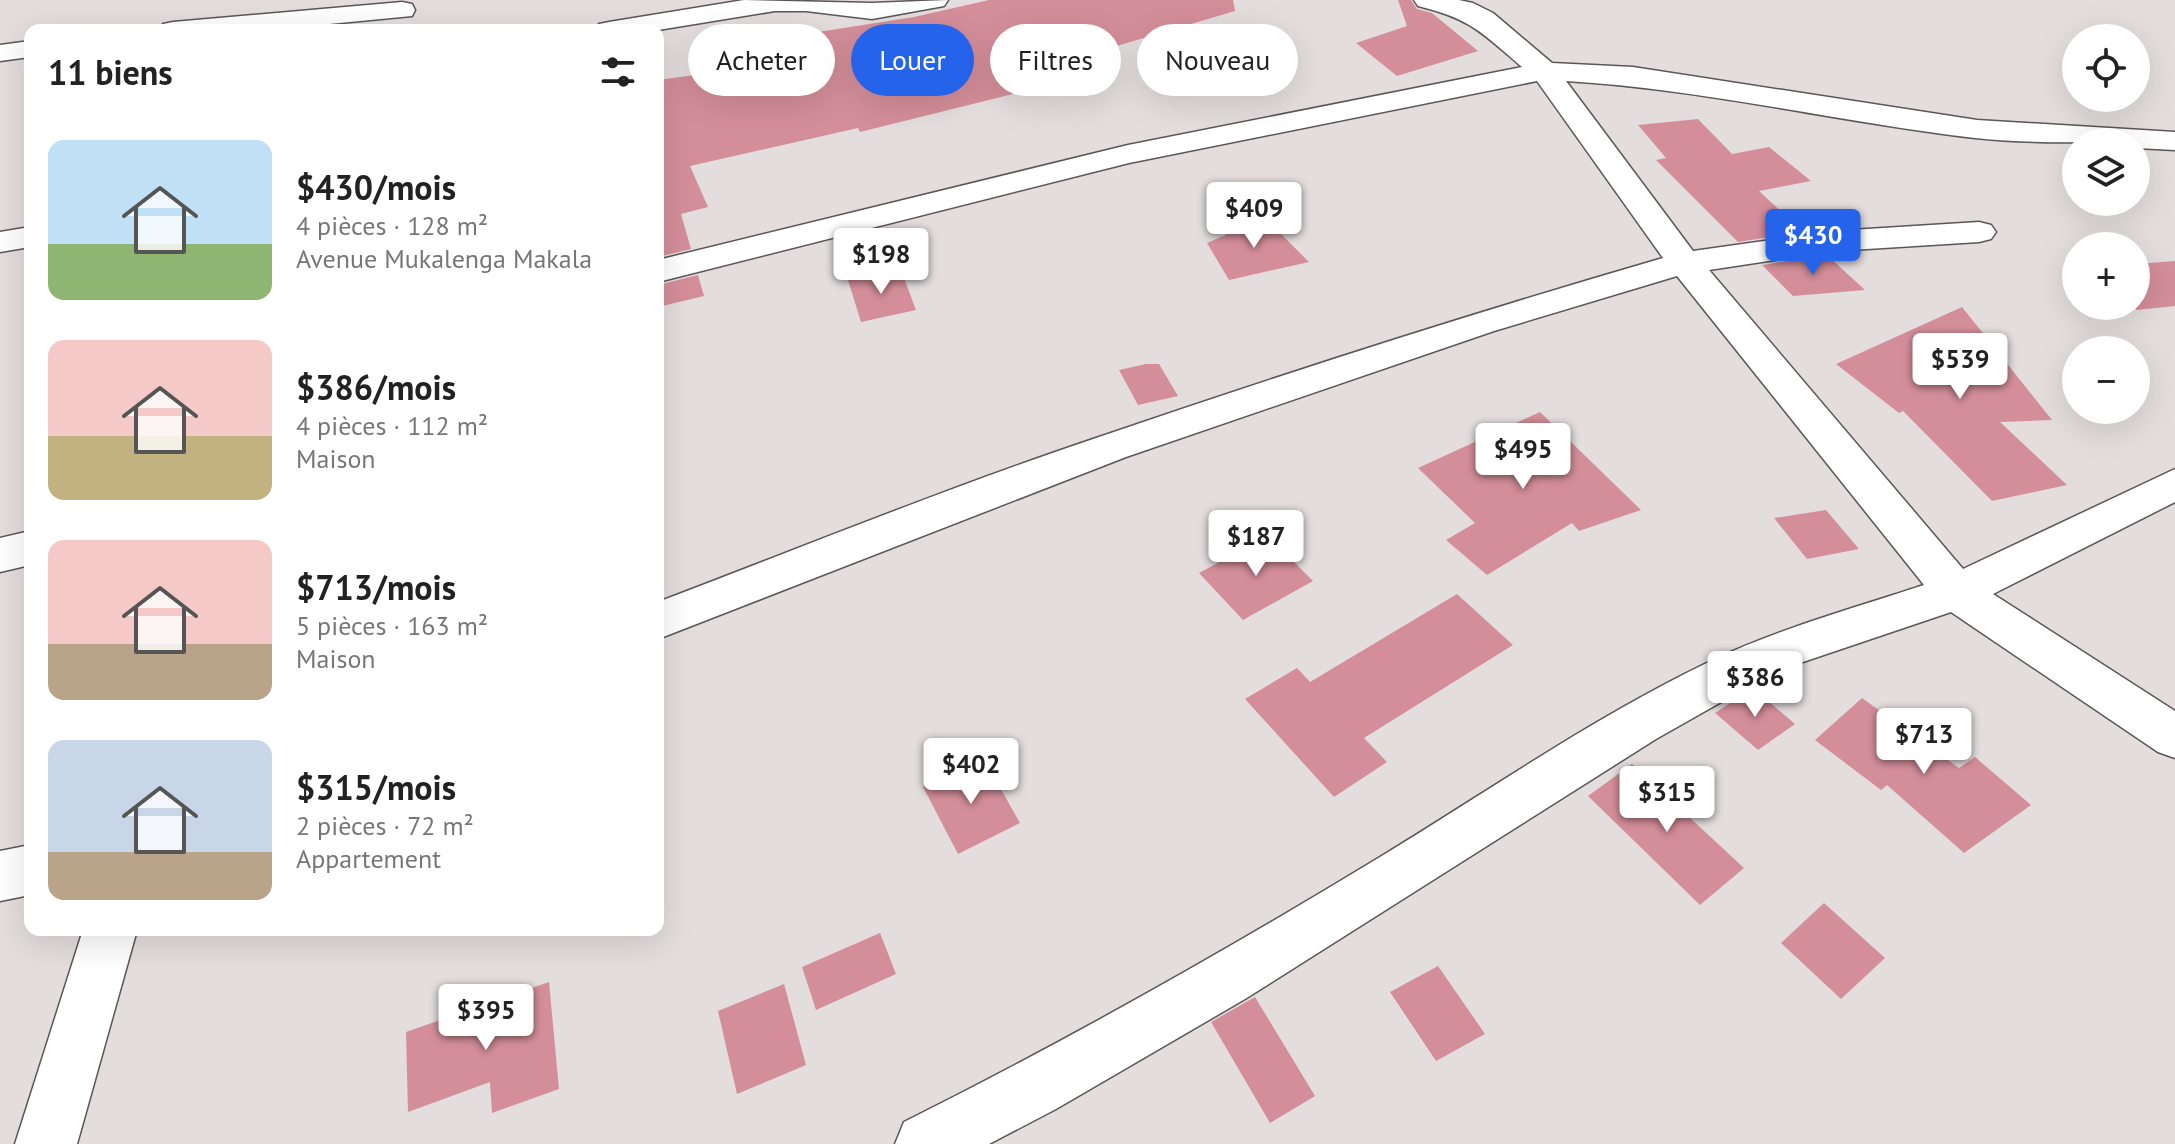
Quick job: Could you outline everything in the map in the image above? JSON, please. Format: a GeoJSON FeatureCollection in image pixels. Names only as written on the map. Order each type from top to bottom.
{"type":"FeatureCollection","features":[{"type":"Feature","properties":{"kind":"street"},"geometry":{"type":"LineString","coordinates":[[646,24],[775,3],[806,3],[872,11],[935,0]]}},
{"type":"Feature","properties":{"kind":"street"},"geometry":{"type":"LineString","coordinates":[[1427,0],[1450,5],[1483,19],[1544,71],[1684,263],[1956,592],[2175,737]]}},
{"type":"Feature","properties":{"kind":"street"},"geometry":{"type":"LineString","coordinates":[[254,24],[402,13]]}},
{"type":"Feature","properties":{"kind":"street"},"geometry":{"type":"LineString","coordinates":[[0,53],[24,50]]}},
{"type":"Feature","properties":{"kind":"street"},"geometry":{"type":"LineString","coordinates":[[664,270],[1128,154],[1544,71],[1633,76],[1977,129],[2175,141]]}},
{"type":"Feature","properties":{"kind":"street"},"geometry":{"type":"LineString","coordinates":[[664,619],[1112,447],[1481,323],[1684,263],[1835,241],[1979,232]]}},
{"type":"Feature","properties":{"kind":"street"},"geometry":{"type":"LineString","coordinates":[[0,242],[24,238]]}},
{"type":"Feature","properties":{"kind":"street"},"geometry":{"type":"LineString","coordinates":[[926,1144],[1035,1088],[1225,979],[1639,724],[1729,674],[1784,650],[1956,592],[2175,484]]}},
{"type":"Feature","properties":{"kind":"street"},"geometry":{"type":"LineString","coordinates":[[0,555],[24,549]]}},
{"type":"Feature","properties":{"kind":"street"},"geometry":{"type":"LineString","coordinates":[[0,876],[24,871]]}},
{"type":"Feature","properties":{"kind":"street"},"geometry":{"type":"LineString","coordinates":[[46,1144],[108,936]]}},
{"type":"Feature","properties":{"kind":"building"},"geometry":{"type":"Polygon","coordinates":[[[989,0],[1233,0],[1235,11],[1191,24],[1137,24],[1137,40],[1121,45],[1121,24],[990,24],[990,96],[1005,96],[860,132],[858,128],[690,166],[708,207],[681,214],[691,249],[664,256],[664,79],[688,76],[688,96],[835,96],[835,29],[851,27],[851,96],[974,96],[974,24],[869,24],[989,0]]]}},
{"type":"Feature","properties":{"kind":"building"},"geometry":{"type":"Polygon","coordinates":[[[1398,0],[1411,0],[1417,9],[1432,13],[1478,51],[1397,76],[1356,43],[1407,26],[1398,0]]]}},
{"type":"Feature","properties":{"kind":"building"},"geometry":{"type":"Polygon","coordinates":[[[1698,119],[1732,154],[1769,147],[1811,181],[1759,191],[1803,232],[1738,242],[1656,160],[1666,158],[1638,125],[1698,119]]]}},
{"type":"Feature","properties":{"kind":"building"},"geometry":{"type":"Polygon","coordinates":[[[1265,218],[1309,262],[1229,280],[1207,243],[1226,235],[1222,231],[1265,218]]]}},
{"type":"Feature","properties":{"kind":"building"},"geometry":{"type":"Polygon","coordinates":[[[1827,255],[1865,290],[1793,296],[1762,265],[1827,255]]]}},
{"type":"Feature","properties":{"kind":"building"},"geometry":{"type":"Polygon","coordinates":[[[2175,261],[2175,306],[2150,309],[2150,263],[2175,261]]]}},
{"type":"Feature","properties":{"kind":"building"},"geometry":{"type":"Polygon","coordinates":[[[901,270],[916,310],[861,322],[848,280],[901,270]]]}},
{"type":"Feature","properties":{"kind":"building"},"geometry":{"type":"Polygon","coordinates":[[[698,275],[704,296],[664,306],[664,284],[698,275]]]}},
{"type":"Feature","properties":{"kind":"building"},"geometry":{"type":"Polygon","coordinates":[[[1962,307],[2052,420],[2000,422],[2067,485],[1992,501],[1903,411],[1899,413],[1836,364],[1962,307]]]}},
{"type":"Feature","properties":{"kind":"building"},"geometry":{"type":"Polygon","coordinates":[[[1159,364],[1178,396],[1138,405],[1119,370],[1159,364]]]}},
{"type":"Feature","properties":{"kind":"building"},"geometry":{"type":"Polygon","coordinates":[[[1540,412],[1641,510],[1579,531],[1572,523],[1487,575],[1446,540],[1475,523],[1418,468],[1540,412]]]}},
{"type":"Feature","properties":{"kind":"building"},"geometry":{"type":"Polygon","coordinates":[[[1826,510],[1859,549],[1807,559],[1774,518],[1826,510]]]}},
{"type":"Feature","properties":{"kind":"building"},"geometry":{"type":"Polygon","coordinates":[[[1268,536],[1313,581],[1243,620],[1199,573],[1268,536]]]}},
{"type":"Feature","properties":{"kind":"building"},"geometry":{"type":"Polygon","coordinates":[[[1457,594],[1513,645],[1364,738],[1387,762],[1334,797],[1245,699],[1297,668],[1310,682],[1457,594]]]}},
{"type":"Feature","properties":{"kind":"building"},"geometry":{"type":"Polygon","coordinates":[[[1753,688],[1795,724],[1758,750],[1715,713],[1753,688]]]}},
{"type":"Feature","properties":{"kind":"building"},"geometry":{"type":"Polygon","coordinates":[[[1862,698],[1959,768],[1975,757],[2031,805],[1964,853],[1887,785],[1881,790],[1815,740],[1862,698]]]}},
{"type":"Feature","properties":{"kind":"building"},"geometry":{"type":"Polygon","coordinates":[[[984,759],[1020,823],[958,854],[923,787],[984,759]]]}},
{"type":"Feature","properties":{"kind":"building"},"geometry":{"type":"Polygon","coordinates":[[[1632,764],[1744,868],[1700,905],[1588,796],[1632,764]]]}},
{"type":"Feature","properties":{"kind":"building"},"geometry":{"type":"Polygon","coordinates":[[[1824,903],[1885,958],[1841,999],[1781,943],[1824,903]]]}},
{"type":"Feature","properties":{"kind":"building"},"geometry":{"type":"Polygon","coordinates":[[[880,933],[896,974],[816,1010],[802,967],[880,933]]]}},
{"type":"Feature","properties":{"kind":"building"},"geometry":{"type":"Polygon","coordinates":[[[1438,966],[1485,1034],[1436,1061],[1390,992],[1438,966]]]}},
{"type":"Feature","properties":{"kind":"building"},"geometry":{"type":"Polygon","coordinates":[[[549,982],[559,1089],[492,1113],[490,1082],[408,1112],[406,1032],[549,982]]]}},
{"type":"Feature","properties":{"kind":"building"},"geometry":{"type":"Polygon","coordinates":[[[784,984],[806,1065],[737,1094],[718,1011],[784,984]]]}},
{"type":"Feature","properties":{"kind":"building"},"geometry":{"type":"Polygon","coordinates":[[[1255,997],[1315,1096],[1270,1123],[1211,1022],[1255,997]]]}}]}
